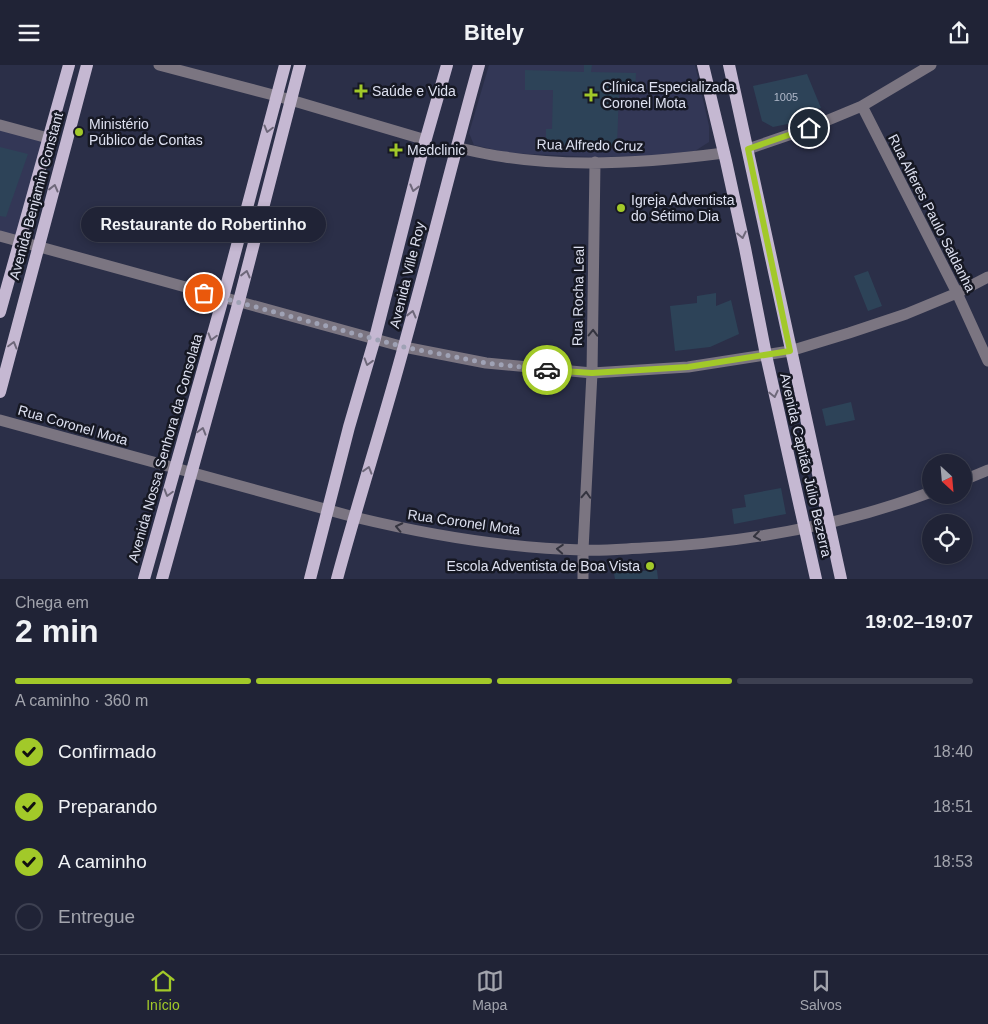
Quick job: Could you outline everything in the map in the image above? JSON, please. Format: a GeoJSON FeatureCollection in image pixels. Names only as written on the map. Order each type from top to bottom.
{"type":"FeatureCollection","features":[{"type":"Feature","properties":{"kind":"main road","name":"Avenida Benjamin Constant"},"geometry":{"type":"LineString","coordinates":[[0,312],[68,65]]}},
{"type":"Feature","properties":{"kind":"main road","name":"Avenida Benjamin Constant"},"geometry":{"type":"LineString","coordinates":[[0,392],[86,65]]}},
{"type":"Feature","properties":{"kind":"main road","name":"Avenida Nossa Senhora da Consolata"},"geometry":{"type":"LineString","coordinates":[[144,579],[223,298],[285,65]]}},
{"type":"Feature","properties":{"kind":"main road"},"geometry":{"type":"LineString","coordinates":[[162,579],[239,301],[300,65]]}},
{"type":"Feature","properties":{"kind":"main road","name":"Avenida Ville Roy"},"geometry":{"type":"LineString","coordinates":[[310,579],[447,65]]}},
{"type":"Feature","properties":{"kind":"main road","name":"Avenida Ville Roy"},"geometry":{"type":"LineString","coordinates":[[337,579],[404,347],[479,65]]}},
{"type":"Feature","properties":{"kind":"main road","name":"Avenida Capitão Júlio Bezerra"},"geometry":{"type":"LineString","coordinates":[[702,65],[724,153],[766,355],[816,579]]}},
{"type":"Feature","properties":{"kind":"main road","name":"Avenida Capitão Júlio Bezerra"},"geometry":{"type":"LineString","coordinates":[[729,65],[841,579]]}},
{"type":"Feature","properties":{"kind":"street"},"geometry":{"type":"LineString","coordinates":[[159,65],[277,96],[426,140]]}},
{"type":"Feature","properties":{"kind":"street"},"geometry":{"type":"LineString","coordinates":[[748,149],[809,128],[862,106],[932,65]]}},
{"type":"Feature","properties":{"kind":"street","name":"Rua Alferes Paulo Saldanha"},"geometry":{"type":"LineString","coordinates":[[862,106],[957,293],[988,361]]}},
{"type":"Feature","properties":{"kind":"street"},"geometry":{"type":"LineString","coordinates":[[0,125],[48,138]]}},
{"type":"Feature","properties":{"kind":"street","name":"Rua Alfredo Cruz"},"geometry":{"type":"LineString","coordinates":[[456,147],[506,157],[594,162],[678,159],[724,153]]}},
{"type":"Feature","properties":{"kind":"street","name":"Rua Rocha Leal"},"geometry":{"type":"LineString","coordinates":[[583,579],[592,373],[594,162]]}},
{"type":"Feature","properties":{"kind":"street"},"geometry":{"type":"LineString","coordinates":[[0,236],[38,248],[404,347],[486,363],[592,373],[688,367],[790,351],[850,333],[957,293],[988,277]]}},
{"type":"Feature","properties":{"kind":"street","name":"Rua Coronel Mota"},"geometry":{"type":"LineString","coordinates":[[0,420],[354,517],[401,528],[505,545],[583,550],[694,545],[828,525],[922,495]]}},
{"type":"Feature","properties":{"kind":"street"},"geometry":{"type":"LineString","coordinates":[[972,477],[988,470]]}},
{"type":"Feature","properties":{"kind":"shaded area","name":"Clínica Especializada Coronel Mota"},"geometry":{"type":"Polygon","coordinates":[[[489,65],[695,65],[709,126],[709,142],[695,151],[648,156],[594,157],[508,153],[474,145],[469,133],[489,65]]]}},
{"type":"Feature","properties":{"kind":"shaded area"},"geometry":{"type":"Polygon","coordinates":[[[0,121],[50,135],[19,238],[0,233],[0,121]]]}},
{"type":"Feature","properties":{"kind":"building"},"geometry":{"type":"Polygon","coordinates":[[[584,65],[592,65],[591,72],[636,73],[635,93],[619,92],[617,146],[546,144],[546,129],[552,129],[553,90],[525,90],[525,70],[584,72],[584,65]]]}},
{"type":"Feature","properties":{"kind":"building"},"geometry":{"type":"Polygon","coordinates":[[[807,74],[821,108],[800,114],[802,121],[773,127],[762,121],[753,86],[807,74]]]}},
{"type":"Feature","properties":{"kind":"building"},"geometry":{"type":"Polygon","coordinates":[[[0,147],[28,154],[6,217],[0,216],[0,147]]]}},
{"type":"Feature","properties":{"kind":"building"},"geometry":{"type":"Polygon","coordinates":[[[868,271],[882,306],[868,311],[854,276],[868,271]]]}},
{"type":"Feature","properties":{"kind":"building"},"geometry":{"type":"Polygon","coordinates":[[[716,293],[716,306],[731,300],[739,334],[710,347],[675,351],[670,306],[697,303],[697,296],[716,293]]]}},
{"type":"Feature","properties":{"kind":"building"},"geometry":{"type":"Polygon","coordinates":[[[851,402],[855,420],[826,426],[822,409],[851,402]]]}},
{"type":"Feature","properties":{"kind":"building"},"geometry":{"type":"Polygon","coordinates":[[[781,488],[786,514],[734,524],[732,509],[746,507],[744,495],[781,488]]]}},
{"type":"Feature","properties":{"kind":"building"},"geometry":{"type":"Polygon","coordinates":[[[657,570],[658,579],[615,579],[614,573],[657,570]]]}},
{"type":"Feature","properties":{"kind":"way so far"},"geometry":{"type":"LineString","coordinates":[[204,293],[404,347],[486,363],[547,370]]}},
{"type":"Feature","properties":{"kind":"place","name":"Saúde e Vida"},"geometry":{"type":"Point","coordinates":[361,91]}},
{"type":"Feature","properties":{"kind":"place","name":"Clínica Especializada Coronel Mota"},"geometry":{"type":"Point","coordinates":[591,95]}},
{"type":"Feature","properties":{"kind":"place","name":"Ministério Público de Contas"},"geometry":{"type":"Point","coordinates":[79,132]}},
{"type":"Feature","properties":{"kind":"place","name":"Medclinic"},"geometry":{"type":"Point","coordinates":[396,150]}},
{"type":"Feature","properties":{"kind":"place","name":"Igreja Adventista do Sétimo Dia"},"geometry":{"type":"Point","coordinates":[621,208]}},
{"type":"Feature","properties":{"kind":"place","name":"Restaurante do Robertinho"},"geometry":{"type":"Point","coordinates":[204,293]}},
{"type":"Feature","properties":{"kind":"place","name":"Escola Adventista de Boa Vista"},"geometry":{"type":"Point","coordinates":[650,566]}},
{"type":"Feature","properties":{"kind":"route"},"geometry":{"type":"LineString","coordinates":[[547,370],[592,373],[688,367],[790,351],[748,149],[809,128]]}}]}
